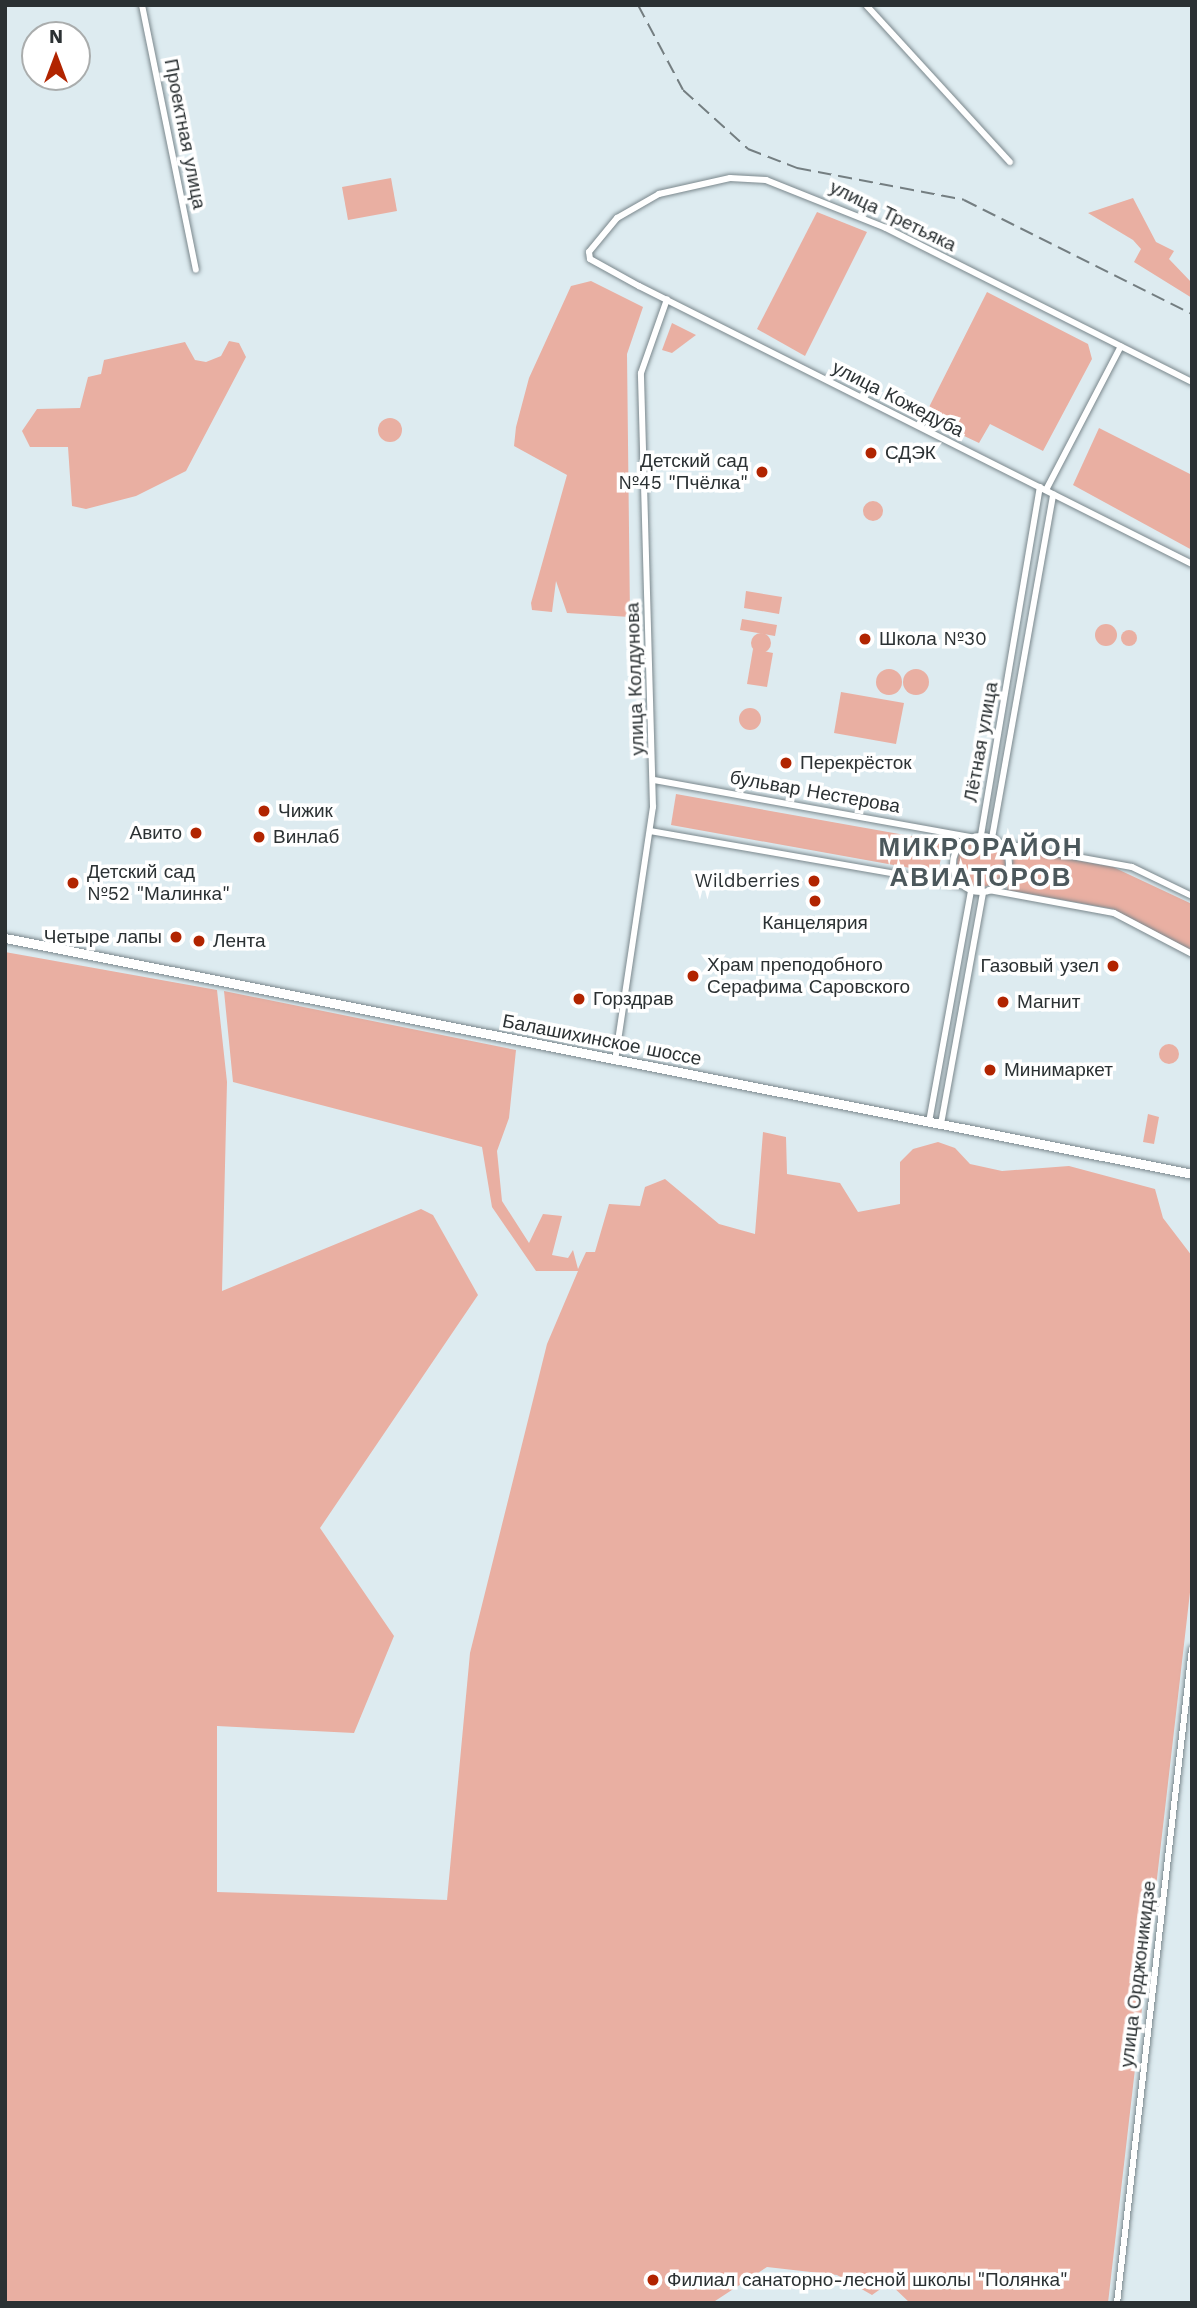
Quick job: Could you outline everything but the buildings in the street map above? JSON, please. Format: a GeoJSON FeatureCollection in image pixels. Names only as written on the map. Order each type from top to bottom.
{"type":"FeatureCollection","features":[{"type":"Feature","properties":{"kind":"main road","name":"Балашихинское шоссе"},"geometry":{"type":"LineString","coordinates":[[5,938],[1192,1174]]}},
{"type":"Feature","properties":{"kind":"street","name":"Проектная улица"},"geometry":{"type":"LineString","coordinates":[[142,5],[196,270]]}},
{"type":"Feature","properties":{"kind":"street"},"geometry":{"type":"LineString","coordinates":[[866,5],[1010,162]]}},
{"type":"Feature","properties":{"kind":"street","name":"улица Третьяка"},"geometry":{"type":"LineString","coordinates":[[590,259],[593,242],[610,224],[659,194],[716,180],[766,180],[879,225],[1192,382]]}},
{"type":"Feature","properties":{"kind":"street","name":"улица Кожедуба"},"geometry":{"type":"LineString","coordinates":[[590,259],[1192,564]]}},
{"type":"Feature","properties":{"kind":"street","name":"улица Колдунова"},"geometry":{"type":"LineString","coordinates":[[615,1061],[650,831],[653,780],[641,373],[667,299]]}},
{"type":"Feature","properties":{"kind":"street","name":"Лётная улица"},"geometry":{"type":"LineString","coordinates":[[981,835],[1046,491],[1121,346]]}},
{"type":"Feature","properties":{"kind":"street","name":"Лётная улица"},"geometry":{"type":"LineString","coordinates":[[992,838],[1046,491]]}},
{"type":"Feature","properties":{"kind":"street","name":"бульвар Нестерова"},"geometry":{"type":"LineString","coordinates":[[653,780],[970,837]]}},
{"type":"Feature","properties":{"kind":"street"},"geometry":{"type":"LineString","coordinates":[[650,831],[1114,913],[1192,954]]}},
{"type":"Feature","properties":{"kind":"street"},"geometry":{"type":"LineString","coordinates":[[929,1122],[968,888],[953,864],[957,848],[970,837],[981,835],[1000,843],[1132,867],[1192,896]]}},
{"type":"Feature","properties":{"kind":"street"},"geometry":{"type":"LineString","coordinates":[[941,1124],[986,891],[1007,874],[1008,858],[1000,843]]}},
{"type":"Feature","properties":{"kind":"street","name":"улица Орджоникидзе"},"geometry":{"type":"LineString","coordinates":[[1117,2303],[1192,1649]]}},
{"type":"Feature","properties":{"kind":"shaded area"},"geometry":{"type":"Polygon","coordinates":[[[391,178],[397,211],[348,220],[342,187],[391,178]]]}},
{"type":"Feature","properties":{"kind":"shaded area"},"geometry":{"type":"Polygon","coordinates":[[[1133,198],[1156,242],[1174,251],[1169,259],[1192,283],[1192,298],[1134,262],[1141,249],[1133,240],[1088,213],[1133,198]]]}},
{"type":"Feature","properties":{"kind":"shaded area"},"geometry":{"type":"Polygon","coordinates":[[[817,212],[867,232],[805,356],[757,329],[817,212]]]}},
{"type":"Feature","properties":{"kind":"shaded area"},"geometry":{"type":"Polygon","coordinates":[[[591,281],[643,307],[627,354],[630,617],[567,613],[556,581],[552,612],[532,610],[531,603],[567,475],[514,446],[516,427],[529,378],[571,286],[591,281]]]}},
{"type":"Feature","properties":{"kind":"shaded area"},"geometry":{"type":"Polygon","coordinates":[[[987,292],[1088,344],[1092,359],[1043,451],[990,424],[979,443],[924,417],[987,292]]]}},
{"type":"Feature","properties":{"kind":"shaded area"},"geometry":{"type":"Polygon","coordinates":[[[672,323],[696,335],[672,353],[662,350],[672,323]]]}},
{"type":"Feature","properties":{"kind":"shaded area"},"geometry":{"type":"Polygon","coordinates":[[[229,341],[239,343],[246,357],[186,471],[136,496],[86,509],[72,506],[68,447],[30,447],[22,431],[37,409],[80,408],[88,377],[101,374],[104,360],[185,342],[195,360],[206,362],[221,356],[229,341]]]}},
{"type":"Feature","properties":{"kind":"shaded area"},"geometry":{"type":"Polygon","coordinates":[[[390,418],[399,421],[402,430],[399,439],[390,442],[381,439],[378,430],[381,421],[390,418]]]}},
{"type":"Feature","properties":{"kind":"shaded area"},"geometry":{"type":"Polygon","coordinates":[[[1099,428],[1192,475],[1192,550],[1073,485],[1099,428]]]}},
{"type":"Feature","properties":{"kind":"shaded area"},"geometry":{"type":"Polygon","coordinates":[[[869,501],[877,501],[883,511],[877,521],[869,521],[863,515],[863,507],[869,501]]]}},
{"type":"Feature","properties":{"kind":"shaded area"},"geometry":{"type":"Polygon","coordinates":[[[746,591],[782,597],[779,614],[744,608],[746,591]]]}},
{"type":"Feature","properties":{"kind":"shaded area"},"geometry":{"type":"Polygon","coordinates":[[[742,619],[777,625],[775,636],[740,630],[742,619]]]}},
{"type":"Feature","properties":{"kind":"shaded area"},"geometry":{"type":"Polygon","coordinates":[[[1106,624],[1114,627],[1117,635],[1114,643],[1106,646],[1098,643],[1095,635],[1098,627],[1106,624]]]}},
{"type":"Feature","properties":{"kind":"shaded area"},"geometry":{"type":"Polygon","coordinates":[[[1129,630],[1137,638],[1129,646],[1121,638],[1129,630]]]}},
{"type":"Feature","properties":{"kind":"shaded area"},"geometry":{"type":"Polygon","coordinates":[[[761,633],[768,636],[771,643],[768,650],[761,653],[754,650],[751,643],[754,636],[761,633]]]}},
{"type":"Feature","properties":{"kind":"shaded area"},"geometry":{"type":"Polygon","coordinates":[[[753,649],[773,653],[767,687],[747,684],[753,649]]]}},
{"type":"Feature","properties":{"kind":"shaded area"},"geometry":{"type":"Polygon","coordinates":[[[889,669],[898,673],[902,682],[898,691],[889,695],[880,691],[876,682],[880,673],[889,669]]]}},
{"type":"Feature","properties":{"kind":"shaded area"},"geometry":{"type":"Polygon","coordinates":[[[916,669],[925,673],[929,682],[925,691],[916,695],[907,691],[903,682],[907,673],[916,669]]]}},
{"type":"Feature","properties":{"kind":"shaded area"},"geometry":{"type":"Polygon","coordinates":[[[841,692],[904,703],[896,744],[834,733],[841,692]]]}},
{"type":"Feature","properties":{"kind":"shaded area"},"geometry":{"type":"Polygon","coordinates":[[[750,708],[758,711],[761,719],[758,727],[750,730],[742,727],[739,719],[742,711],[750,708]]]}},
{"type":"Feature","properties":{"kind":"shaded area"},"geometry":{"type":"Polygon","coordinates":[[[676,794],[944,842],[938,873],[671,825],[676,794]]]}},
{"type":"Feature","properties":{"kind":"shaded area"},"geometry":{"type":"Polygon","coordinates":[[[981,839],[998,846],[1005,863],[998,880],[981,887],[964,880],[957,863],[964,846],[981,839]]]}},
{"type":"Feature","properties":{"kind":"shaded area"},"geometry":{"type":"Polygon","coordinates":[[[1015,849],[1113,867],[1192,904],[1192,951],[1113,909],[1007,890],[1015,849]]]}},
{"type":"Feature","properties":{"kind":"shaded area"},"geometry":{"type":"Polygon","coordinates":[[[5,952],[217,990],[227,1082],[222,1291],[421,1209],[433,1215],[478,1295],[320,1528],[394,1636],[354,1733],[217,1726],[217,1892],[447,1900],[470,1653],[547,1344],[578,1271],[536,1271],[492,1207],[482,1147],[233,1082],[224,991],[516,1050],[509,1118],[497,1151],[502,1201],[529,1243],[543,1214],[562,1216],[552,1255],[568,1258],[573,1250],[578,1269],[586,1252],[595,1252],[609,1204],[640,1206],[645,1187],[665,1179],[719,1224],[755,1234],[763,1132],[786,1137],[787,1174],[840,1183],[858,1212],[900,1204],[900,1162],[913,1149],[938,1142],[955,1148],[970,1164],[1002,1171],[1069,1166],[1155,1189],[1163,1218],[1192,1256],[1192,1575],[1108,2303],[910,2303],[889,2283],[872,2295],[837,2275],[767,2267],[712,2303],[5,2303],[5,952]]]}},
{"type":"Feature","properties":{"kind":"shaded area"},"geometry":{"type":"Polygon","coordinates":[[[1169,1044],[1176,1047],[1179,1054],[1176,1061],[1169,1064],[1162,1061],[1159,1054],[1162,1047],[1169,1044]]]}},
{"type":"Feature","properties":{"kind":"shaded area"},"geometry":{"type":"Polygon","coordinates":[[[1148,1114],[1159,1117],[1154,1144],[1143,1142],[1148,1114]]]}},
{"type":"Feature","properties":{"kind":"railway"},"geometry":{"type":"LineString","coordinates":[[638,5],[683,90],[748,149],[797,168],[964,200],[1192,314]]}},
{"type":"Feature","properties":{"kind":"place","name":"СДЭК"},"geometry":{"type":"Point","coordinates":[871,453]}},
{"type":"Feature","properties":{"kind":"place","name":"Детский сад №45 \"Пчёлка\""},"geometry":{"type":"Point","coordinates":[762,472]}},
{"type":"Feature","properties":{"kind":"place","name":"Школа №30"},"geometry":{"type":"Point","coordinates":[865,639]}},
{"type":"Feature","properties":{"kind":"place","name":"Перекрёсток"},"geometry":{"type":"Point","coordinates":[786,763]}},
{"type":"Feature","properties":{"kind":"place","name":"Чижик"},"geometry":{"type":"Point","coordinates":[264,811]}},
{"type":"Feature","properties":{"kind":"place","name":"Авито"},"geometry":{"type":"Point","coordinates":[196,833]}},
{"type":"Feature","properties":{"kind":"place","name":"Винлаб"},"geometry":{"type":"Point","coordinates":[259,837]}},
{"type":"Feature","properties":{"kind":"place","name":"Wildberries"},"geometry":{"type":"Point","coordinates":[814,881]}},
{"type":"Feature","properties":{"kind":"place","name":"Детский сад №52 \"Малинка\""},"geometry":{"type":"Point","coordinates":[73,883]}},
{"type":"Feature","properties":{"kind":"place","name":"Канцелярия"},"geometry":{"type":"Point","coordinates":[815,901]}},
{"type":"Feature","properties":{"kind":"place","name":"Четыре лапы"},"geometry":{"type":"Point","coordinates":[176,937]}},
{"type":"Feature","properties":{"kind":"place","name":"Лента"},"geometry":{"type":"Point","coordinates":[199,941]}},
{"type":"Feature","properties":{"kind":"place","name":"Газовый узел"},"geometry":{"type":"Point","coordinates":[1113,966]}},
{"type":"Feature","properties":{"kind":"place","name":"Храм преподобного Серафима Саровского"},"geometry":{"type":"Point","coordinates":[693,976]}},
{"type":"Feature","properties":{"kind":"place","name":"Горздрав"},"geometry":{"type":"Point","coordinates":[579,999]}},
{"type":"Feature","properties":{"kind":"place","name":"Магнит"},"geometry":{"type":"Point","coordinates":[1003,1002]}},
{"type":"Feature","properties":{"kind":"place","name":"Минимаркет"},"geometry":{"type":"Point","coordinates":[990,1070]}},
{"type":"Feature","properties":{"kind":"place","name":"Филиал санаторно-лесной школы \"Полянка\""},"geometry":{"type":"Point","coordinates":[653,2280]}},
{"type":"Feature","properties":{"kind":"district","name":"МИКРОРАЙОН АВИАТОРОВ"},"geometry":{"type":"Point","coordinates":[981,863]}}]}
